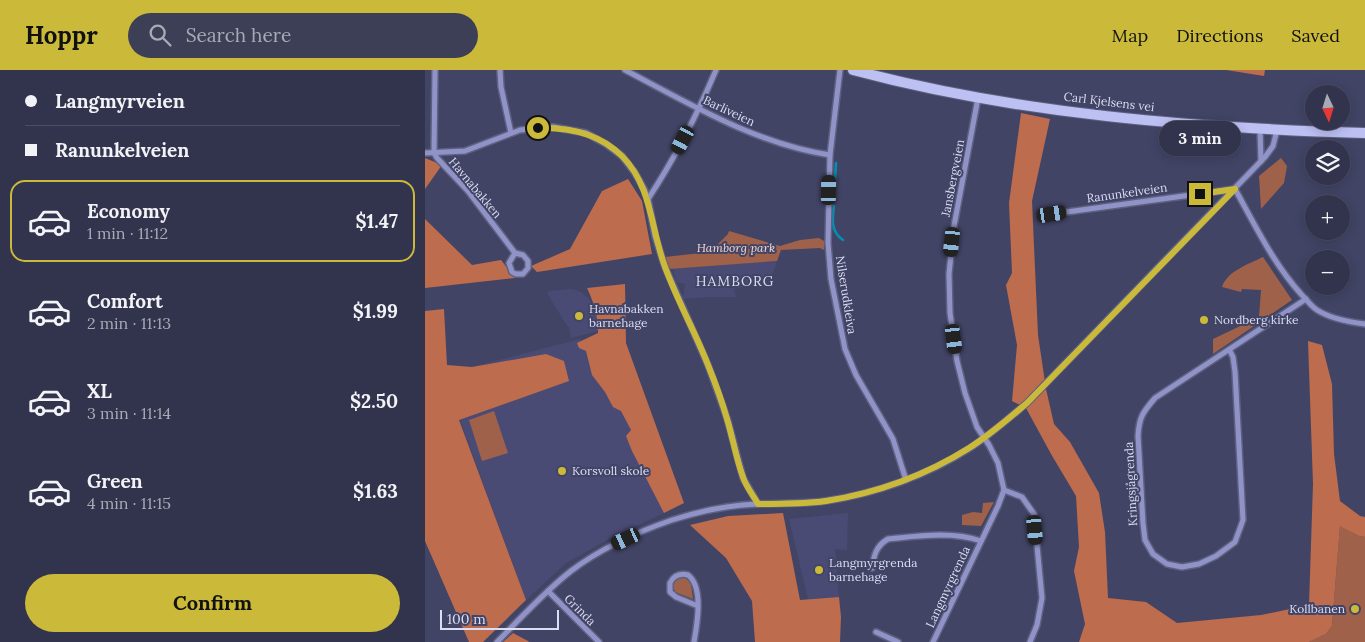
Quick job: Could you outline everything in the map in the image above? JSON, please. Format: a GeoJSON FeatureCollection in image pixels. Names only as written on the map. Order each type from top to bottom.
{"type":"FeatureCollection","features":[{"type":"Feature","properties":{"kind":"main road","name":"Carl Kjelsens vei"},"geometry":{"type":"LineString","coordinates":[[853,70],[903,82],[979,96],[1123,118],[1260,129],[1365,133]]}},
{"type":"Feature","properties":{"kind":"street","name":"Havnabakken"},"geometry":{"type":"LineString","coordinates":[[435,70],[434,153],[468,191],[515,254],[523,255],[528,261],[528,268],[523,274],[515,274],[510,268],[509,263],[515,254]]}},
{"type":"Feature","properties":{"kind":"street"},"geometry":{"type":"LineString","coordinates":[[500,70],[511,133]]}},
{"type":"Feature","properties":{"kind":"street","name":"Barliveien"},"geometry":{"type":"LineString","coordinates":[[625,70],[699,109],[759,136],[814,153],[830,155]]}},
{"type":"Feature","properties":{"kind":"street"},"geometry":{"type":"LineString","coordinates":[[648,199],[667,170],[699,109],[716,70]]}},
{"type":"Feature","properties":{"kind":"street","name":"Nilserudkleiva"},"geometry":{"type":"LineString","coordinates":[[840,70],[830,155],[828,243],[831,279],[845,349],[855,375],[893,439],[906,480]]}},
{"type":"Feature","properties":{"kind":"street","name":"Jansbergveien"},"geometry":{"type":"LineString","coordinates":[[979,96],[958,197],[949,274],[950,313],[961,379],[974,419],[984,438]]}},
{"type":"Feature","properties":{"kind":"street"},"geometry":{"type":"LineString","coordinates":[[425,153],[465,151],[511,133],[530,128],[553,128],[577,131],[596,138],[614,150],[629,164],[640,181],[648,199],[655,236],[665,267],[708,365],[727,418],[743,478],[758,504]]}},
{"type":"Feature","properties":{"kind":"street"},"geometry":{"type":"LineString","coordinates":[[1260,129],[1261,161]]}},
{"type":"Feature","properties":{"kind":"street"},"geometry":{"type":"LineString","coordinates":[[497,642],[571,571],[591,557],[639,533],[673,520],[718,510],[758,504],[825,501],[876,490],[906,480],[948,461],[984,438],[1027,403],[1235,189],[1273,146],[1277,130]]}},
{"type":"Feature","properties":{"kind":"street"},"geometry":{"type":"LineString","coordinates":[[1235,189],[1269,251],[1290,282],[1306,299],[1317,310],[1330,316],[1349,322],[1365,324]]}},
{"type":"Feature","properties":{"kind":"street","name":"Ranunkelveien"},"geometry":{"type":"LineString","coordinates":[[1052,214],[1235,189]]}},
{"type":"Feature","properties":{"kind":"street","name":"Kringsjågrenda"},"geometry":{"type":"LineString","coordinates":[[1230,350],[1235,372],[1243,520],[1235,542],[1216,556],[1199,564],[1182,567],[1167,564],[1153,554],[1145,540],[1139,422],[1143,412],[1155,398],[1306,299]]}},
{"type":"Feature","properties":{"kind":"street"},"geometry":{"type":"LineString","coordinates":[[984,438],[998,462],[1004,490],[1022,497],[1034,514],[1042,598],[1037,625],[1030,642]]}},
{"type":"Feature","properties":{"kind":"street","name":"Langmyrgrenda"},"geometry":{"type":"LineString","coordinates":[[933,642],[1004,490]]}},
{"type":"Feature","properties":{"kind":"street","name":"Langmyrgrenda"},"geometry":{"type":"LineString","coordinates":[[872,568],[874,553],[881,543],[888,539],[954,534],[981,541]]}},
{"type":"Feature","properties":{"kind":"street"},"geometry":{"type":"LineString","coordinates":[[693,642],[698,606],[696,589],[691,577],[685,574],[675,576],[670,583],[670,592],[676,597],[698,606]]}},
{"type":"Feature","properties":{"kind":"street","name":"Grinda"},"geometry":{"type":"LineString","coordinates":[[548,591],[599,642]]}},
{"type":"Feature","properties":{"kind":"street"},"geometry":{"type":"LineString","coordinates":[[876,632],[898,642]]}},
{"type":"Feature","properties":{"kind":"shaded area"},"geometry":{"type":"Polygon","coordinates":[[[1226,70],[1265,70],[1264,76],[1226,70]]]}},
{"type":"Feature","properties":{"kind":"shaded area"},"geometry":{"type":"Polygon","coordinates":[[[1021,113],[1050,119],[1032,201],[1038,335],[1046,389],[1054,424],[1070,442],[1099,493],[1105,532],[1108,598],[1146,602],[1177,623],[1261,615],[1309,605],[1313,484],[1308,341],[1322,345],[1332,384],[1334,454],[1340,501],[1360,516],[1365,517],[1365,537],[1359,536],[1340,526],[1332,626],[1326,634],[1309,642],[1079,642],[1085,624],[1074,571],[1079,547],[1076,496],[1026,408],[1012,401],[1017,345],[1006,285],[1012,273],[1009,203],[1021,113]]]}},
{"type":"Feature","properties":{"kind":"shaded area"},"geometry":{"type":"Polygon","coordinates":[[[425,158],[442,165],[425,189],[425,158]]]}},
{"type":"Feature","properties":{"kind":"shaded area"},"geometry":{"type":"Polygon","coordinates":[[[628,179],[642,201],[652,254],[537,272],[531,266],[570,249],[602,191],[628,179]]]}},
{"type":"Feature","properties":{"kind":"shaded area"},"geometry":{"type":"Polygon","coordinates":[[[425,219],[472,265],[501,260],[515,278],[425,288],[425,219]]]}},
{"type":"Feature","properties":{"kind":"shaded area"},"geometry":{"type":"Polygon","coordinates":[[[777,261],[771,279],[734,289],[736,297],[683,299],[685,284],[677,282],[672,268],[777,261]]]}},
{"type":"Feature","properties":{"kind":"shaded area"},"geometry":{"type":"Polygon","coordinates":[[[625,284],[626,343],[684,503],[664,513],[626,436],[631,430],[621,411],[613,407],[605,392],[592,375],[586,351],[579,348],[577,343],[598,333],[595,310],[587,288],[625,284]]]}},
{"type":"Feature","properties":{"kind":"shaded area","name":"Havnabakken barnehage"},"geometry":{"type":"Polygon","coordinates":[[[571,289],[581,292],[589,299],[595,309],[598,331],[571,338],[569,327],[547,293],[549,291],[571,289]]]}},
{"type":"Feature","properties":{"kind":"shaded area"},"geometry":{"type":"Polygon","coordinates":[[[444,309],[447,365],[472,367],[546,354],[564,361],[569,381],[459,420],[526,600],[483,642],[469,642],[425,541],[425,311],[444,309]]]}},
{"type":"Feature","properties":{"kind":"shaded area","name":"Korsvoll skole"},"geometry":{"type":"Polygon","coordinates":[[[580,339],[599,351],[664,513],[616,535],[566,563],[526,600],[454,404],[472,367],[580,339]]]}},
{"type":"Feature","properties":{"kind":"shaded area"},"geometry":{"type":"Polygon","coordinates":[[[783,513],[800,600],[839,597],[841,617],[840,642],[755,642],[752,601],[726,558],[690,525],[728,516],[783,513]]]}},
{"type":"Feature","properties":{"kind":"shaded area","name":"Langmyrgrenda barnehage"},"geometry":{"type":"Polygon","coordinates":[[[848,513],[847,550],[835,549],[839,597],[808,599],[789,519],[848,513]]]}},
{"type":"Feature","properties":{"kind":"shaded area"},"geometry":{"type":"Polygon","coordinates":[[[513,633],[528,641],[529,642],[503,642],[513,633]]]}},
{"type":"Feature","properties":{"kind":"green space"},"geometry":{"type":"Polygon","coordinates":[[[1281,158],[1287,166],[1284,183],[1261,209],[1259,176],[1281,158]]]}},
{"type":"Feature","properties":{"kind":"green space","name":"Hamborg park"},"geometry":{"type":"Polygon","coordinates":[[[729,231],[780,246],[800,240],[819,238],[824,241],[824,250],[820,248],[781,250],[777,261],[669,269],[665,257],[710,252],[729,231]]]}},
{"type":"Feature","properties":{"kind":"green space"},"geometry":{"type":"Polygon","coordinates":[[[1263,257],[1292,300],[1213,354],[1213,339],[1259,317],[1261,290],[1242,289],[1241,292],[1222,287],[1233,272],[1263,257]]]}},
{"type":"Feature","properties":{"kind":"green space"},"geometry":{"type":"Polygon","coordinates":[[[494,411],[508,453],[482,461],[469,420],[494,411]]]}},
{"type":"Feature","properties":{"kind":"green space"},"geometry":{"type":"Polygon","coordinates":[[[994,502],[981,526],[962,525],[962,515],[973,512],[982,513],[983,503],[994,502]]]}},
{"type":"Feature","properties":{"kind":"green space"},"geometry":{"type":"Polygon","coordinates":[[[1340,525],[1359,536],[1365,537],[1365,642],[1309,642],[1326,634],[1332,626],[1340,525]]]}},
{"type":"Feature","properties":{"kind":"green space"},"geometry":{"type":"Polygon","coordinates":[[[682,577],[686,578],[691,584],[693,599],[675,592],[674,583],[682,577]]]}},
{"type":"Feature","properties":{"kind":"waterway"},"geometry":{"type":"LineString","coordinates":[[834,198],[836,163]]}},
{"type":"Feature","properties":{"kind":"waterway"},"geometry":{"type":"LineString","coordinates":[[834,206],[834,229],[843,240]]}},
{"type":"Feature","properties":{"kind":"place","name":"Havnabakken barnehage"},"geometry":{"type":"Point","coordinates":[579,316]}},
{"type":"Feature","properties":{"kind":"place","name":"Nordberg kirke"},"geometry":{"type":"Point","coordinates":[1204,320]}},
{"type":"Feature","properties":{"kind":"place","name":"Korsvoll skole"},"geometry":{"type":"Point","coordinates":[562,471]}},
{"type":"Feature","properties":{"kind":"place","name":"Langmyrgrenda barnehage"},"geometry":{"type":"Point","coordinates":[819,570]}},
{"type":"Feature","properties":{"kind":"place","name":"Kollbanen"},"geometry":{"type":"Point","coordinates":[1355,609]}},
{"type":"Feature","properties":{"kind":"district","name":"HAMBORG"},"geometry":{"type":"Point","coordinates":[735,281]}},
{"type":"Feature","properties":{"kind":"route"},"geometry":{"type":"LineString","coordinates":[[538,128],[564,128],[586,133],[596,138],[622,156],[640,181],[648,199],[658,248],[670,280],[708,365],[727,418],[743,478],[758,504],[825,501],[876,490],[906,480],[948,461],[971,448],[1027,403],[1235,189],[1200,194]]}}]}
